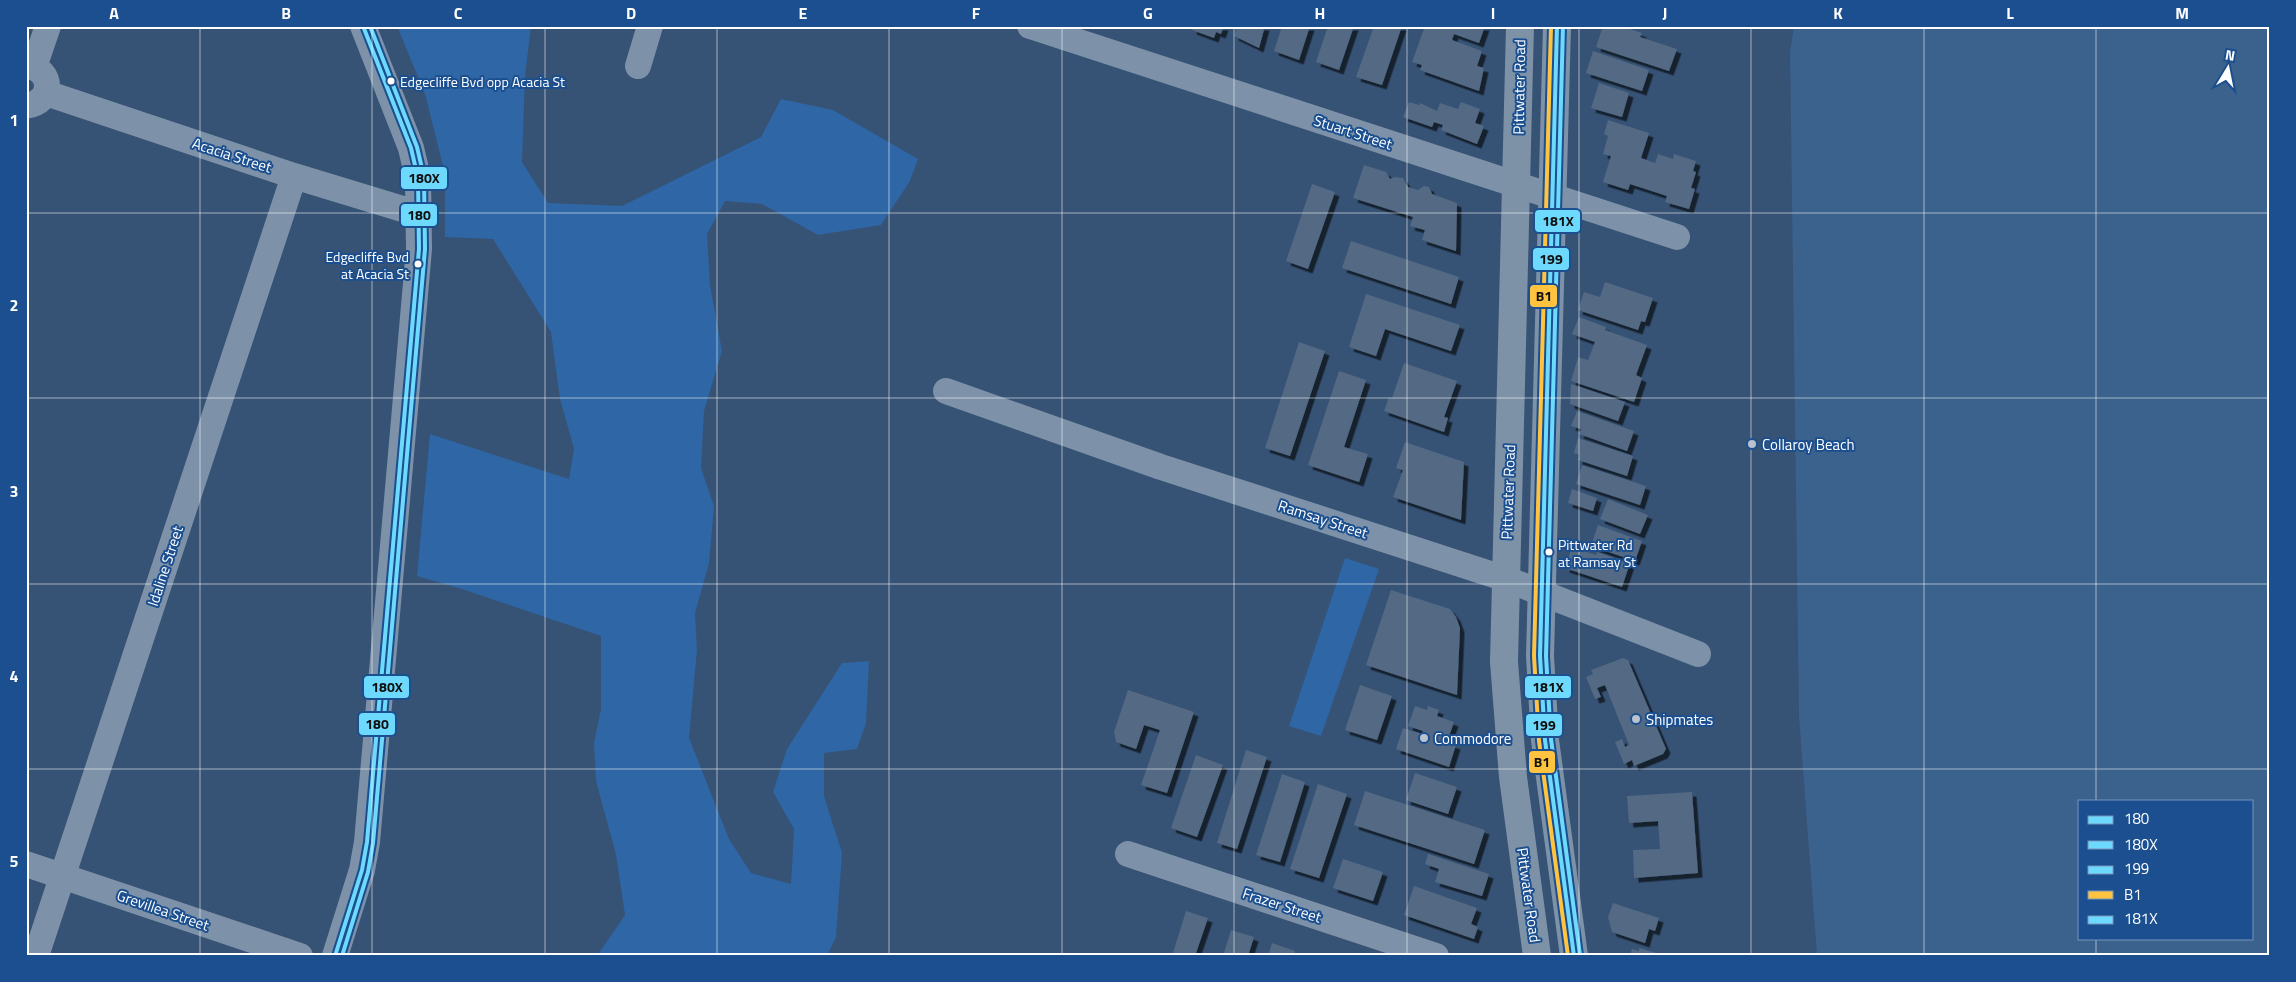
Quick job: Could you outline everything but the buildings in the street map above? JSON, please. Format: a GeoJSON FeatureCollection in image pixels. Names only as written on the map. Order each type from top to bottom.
{"type":"FeatureCollection","features":[{"type":"Feature","properties":{"kind":"highway","name":"Pittwater Road"},"geometry":{"type":"LineString","coordinates":[[1520,26],[1504,662],[1513,777],[1537,956]]}},
{"type":"Feature","properties":{"kind":"highway"},"geometry":{"type":"LineString","coordinates":[[1557,26],[1540,591],[1540,656],[1545,740],[1574,956]]}},
{"type":"Feature","properties":{"kind":"street"},"geometry":{"type":"LineString","coordinates":[[36,100],[46,78],[30,66],[48,26]]}},
{"type":"Feature","properties":{"kind":"street"},"geometry":{"type":"LineString","coordinates":[[335,956],[362,870],[367,842],[419,249],[418,178],[411,148],[363,26]]}},
{"type":"Feature","properties":{"kind":"street"},"geometry":{"type":"LineString","coordinates":[[638,66],[650,26]]}},
{"type":"Feature","properties":{"kind":"street","name":"Stuart Street"},"geometry":{"type":"LineString","coordinates":[[1030,26],[1677,237]]}},
{"type":"Feature","properties":{"kind":"street","name":"Acacia Street"},"geometry":{"type":"LineString","coordinates":[[36,100],[420,214]]}},
{"type":"Feature","properties":{"kind":"street","name":"Idaline Street"},"geometry":{"type":"LineString","coordinates":[[36,956],[294,176]]}},
{"type":"Feature","properties":{"kind":"street","name":"Ramsay Street"},"geometry":{"type":"LineString","coordinates":[[946,391],[1170,470],[1506,578],[1698,654]]}},
{"type":"Feature","properties":{"kind":"street","name":"Frazer Street"},"geometry":{"type":"LineString","coordinates":[[1128,854],[1436,956]]}},
{"type":"Feature","properties":{"kind":"street","name":"Grevillea Street"},"geometry":{"type":"LineString","coordinates":[[26,864],[300,956]]}},
{"type":"Feature","properties":{"kind":"shaded area"},"geometry":{"type":"Polygon","coordinates":[[[397,26],[531,26],[525,76],[522,162],[548,203],[622,206],[761,137],[781,99],[833,110],[918,159],[910,181],[881,225],[818,235],[762,204],[725,201],[707,234],[710,285],[722,351],[704,411],[701,468],[714,506],[709,563],[695,613],[697,650],[689,738],[729,839],[751,873],[791,884],[794,829],[773,792],[787,749],[842,663],[869,661],[866,723],[857,749],[824,753],[824,796],[842,853],[836,937],[827,956],[597,956],[625,915],[616,855],[596,781],[594,743],[601,709],[601,636],[465,590],[417,576],[430,434],[569,479],[574,449],[560,399],[551,332],[493,239],[445,237],[445,174],[425,94],[397,26]]]}},
{"type":"Feature","properties":{"kind":"shaded area"},"geometry":{"type":"Polygon","coordinates":[[[1794,26],[2270,26],[2270,956],[1817,956],[1799,716],[1790,52],[1794,26]]]}},
{"type":"Feature","properties":{"kind":"shaded area"},"geometry":{"type":"Polygon","coordinates":[[[1345,558],[1379,569],[1321,736],[1289,726],[1345,558]]]}},
{"type":"Feature","properties":{"kind":"transit line","name":"180"},"geometry":{"type":"LineString","coordinates":[[335,956],[362,870],[367,842],[419,249],[418,178],[411,148],[363,26]]}},
{"type":"Feature","properties":{"kind":"transit line","name":"180X"},"geometry":{"type":"LineString","coordinates":[[342,956],[368,872],[373,843],[425,249],[424,177],[417,147],[370,26]]}},
{"type":"Feature","properties":{"kind":"transit line","name":"B1"},"geometry":{"type":"LineString","coordinates":[[1551,26],[1534,656],[1539,741],[1568,956]]}},
{"type":"Feature","properties":{"kind":"transit line","name":"199"},"geometry":{"type":"LineString","coordinates":[[1557,26],[1540,656],[1545,740],[1574,956]]}},
{"type":"Feature","properties":{"kind":"transit line","name":"181X"},"geometry":{"type":"LineString","coordinates":[[1563,26],[1546,656],[1551,739],[1580,955]]}},
{"type":"Feature","properties":{"kind":"place","name":"Edgecliffe Bvd opp Acacia St"},"geometry":{"type":"Point","coordinates":[391,81]}},
{"type":"Feature","properties":{"kind":"place","name":"Edgecliffe Bvd at Acacia St"},"geometry":{"type":"Point","coordinates":[418,264]}},
{"type":"Feature","properties":{"kind":"place","name":"Collaroy Beach"},"geometry":{"type":"Point","coordinates":[1752,444]}},
{"type":"Feature","properties":{"kind":"place","name":"Pittwater Rd at Ramsay St"},"geometry":{"type":"Point","coordinates":[1549,552]}},
{"type":"Feature","properties":{"kind":"place","name":"Shipmates"},"geometry":{"type":"Point","coordinates":[1636,719]}},
{"type":"Feature","properties":{"kind":"place","name":"Commodore"},"geometry":{"type":"Point","coordinates":[1424,738]}}]}
